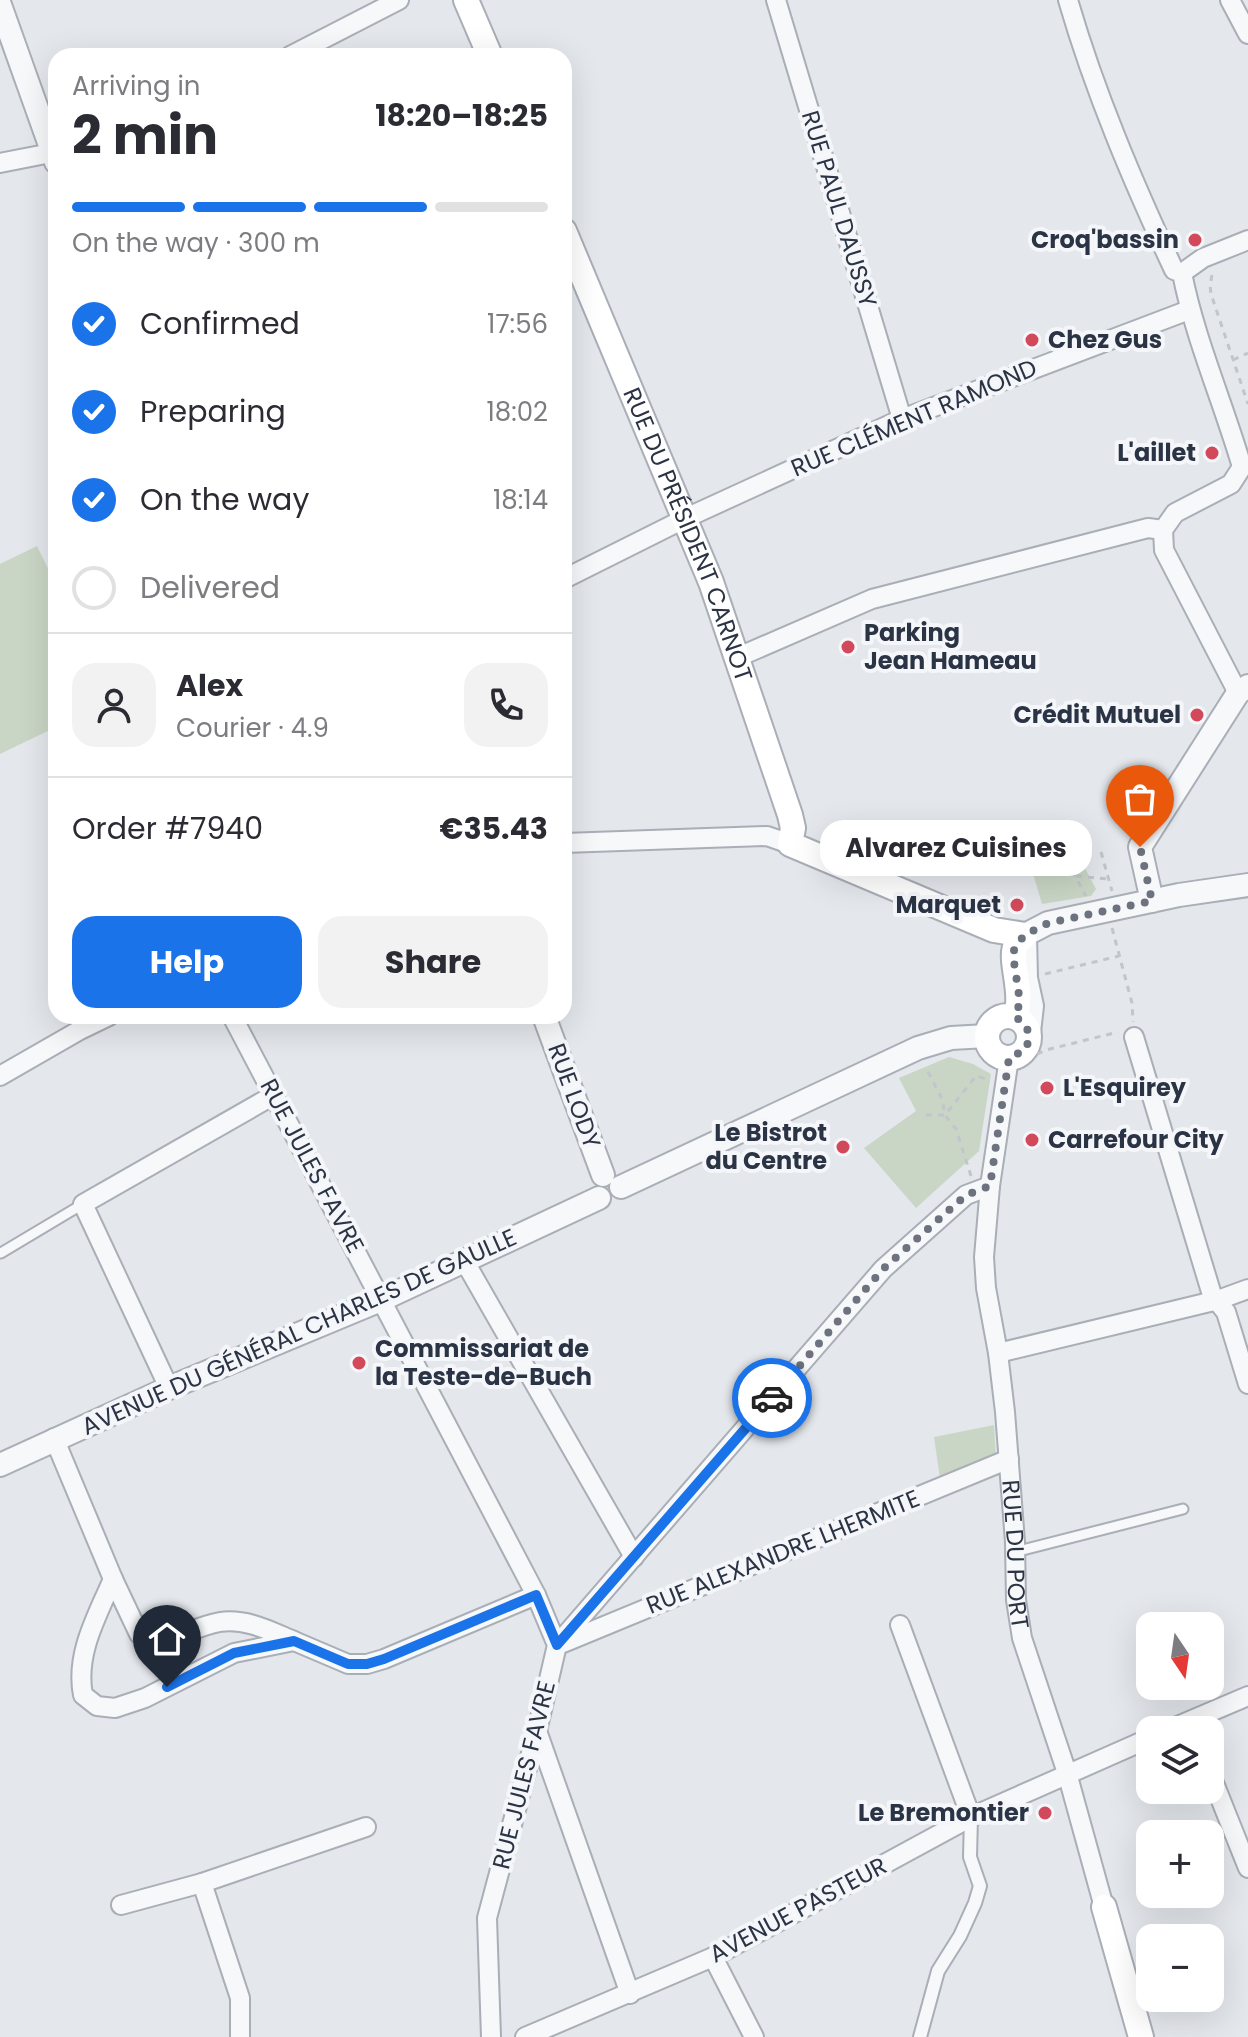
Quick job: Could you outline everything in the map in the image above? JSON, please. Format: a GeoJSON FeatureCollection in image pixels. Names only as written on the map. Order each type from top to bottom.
{"type":"FeatureCollection","features":[{"type":"Feature","properties":{"kind":"main road"},"geometry":{"type":"LineString","coordinates":[[466,0],[487,48]]}},
{"type":"Feature","properties":{"kind":"main road","name":"RUE DU PRÉSIDENT CARNOT"},"geometry":{"type":"LineString","coordinates":[[572,250],[711,582],[790,815],[793,828],[790,844]]}},
{"type":"Feature","properties":{"kind":"main road"},"geometry":{"type":"LineString","coordinates":[[790,844],[994,930],[1025,935]]}},
{"type":"Feature","properties":{"kind":"main road"},"geometry":{"type":"LineString","coordinates":[[1022,1024],[996,1020],[987,1036],[991,1050],[1002,1058],[1014,1061],[1025,1050],[1020,1002],[1013,955],[1015,946],[1025,935]]}},
{"type":"Feature","properties":{"kind":"main road","name":"RUE DU PORT"},"geometry":{"type":"LineString","coordinates":[[1104,1907],[1141,2037]]}},
{"type":"Feature","properties":{"kind":"street"},"geometry":{"type":"LineString","coordinates":[[306,48],[399,0]]}},
{"type":"Feature","properties":{"kind":"street","name":"RUE PAUL DAUSSY"},"geometry":{"type":"LineString","coordinates":[[776,0],[902,419]]}},
{"type":"Feature","properties":{"kind":"street"},"geometry":{"type":"LineString","coordinates":[[1068,0],[1085,60],[1152,222],[1174,270],[1182,273]]}},
{"type":"Feature","properties":{"kind":"street"},"geometry":{"type":"LineString","coordinates":[[1230,0],[1248,34]]}},
{"type":"Feature","properties":{"kind":"street"},"geometry":{"type":"LineString","coordinates":[[0,5],[48,136]]}},
{"type":"Feature","properties":{"kind":"street"},"geometry":{"type":"LineString","coordinates":[[0,163],[48,156]]}},
{"type":"Feature","properties":{"kind":"street"},"geometry":{"type":"LineString","coordinates":[[1182,273],[1203,258],[1248,240]]}},
{"type":"Feature","properties":{"kind":"street"},"geometry":{"type":"LineString","coordinates":[[1152,901],[1140,847],[1243,690],[1164,550],[1163,530],[1175,513],[1231,484],[1245,467],[1189,310],[1182,273]]}},
{"type":"Feature","properties":{"kind":"street","name":"RUE CLÉMENT RAMOND"},"geometry":{"type":"LineString","coordinates":[[572,575],[686,518],[902,419],[1189,310]]}},
{"type":"Feature","properties":{"kind":"street"},"geometry":{"type":"LineString","coordinates":[[736,658],[872,599],[1148,528],[1163,530]]}},
{"type":"Feature","properties":{"kind":"street"},"geometry":{"type":"LineString","coordinates":[[572,843],[767,836],[790,844]]}},
{"type":"Feature","properties":{"kind":"street"},"geometry":{"type":"LineString","coordinates":[[1025,935],[1048,923],[1248,885]]}},
{"type":"Feature","properties":{"kind":"street"},"geometry":{"type":"LineString","coordinates":[[0,1076],[92,1024]]}},
{"type":"Feature","properties":{"kind":"street","name":"RUE JULES FAVRE"},"geometry":{"type":"LineString","coordinates":[[236,1024],[536,1595],[557,1645],[487,1918],[491,2037]]}},
{"type":"Feature","properties":{"kind":"street","name":"RUE LODY"},"geometry":{"type":"LineString","coordinates":[[547,1024],[612,1181]]}},
{"type":"Feature","properties":{"kind":"street"},"geometry":{"type":"LineString","coordinates":[[1134,1033],[1212,1295],[1226,1312],[1248,1384]]}},
{"type":"Feature","properties":{"kind":"street"},"geometry":{"type":"LineString","coordinates":[[612,1181],[918,1048],[951,1038],[987,1036]]}},
{"type":"Feature","properties":{"kind":"street","name":"RUE DU PORT"},"geometry":{"type":"LineString","coordinates":[[1014,1061],[983,1188],[985,1273],[998,1353],[1009,1459],[1016,1600],[1022,1638],[1067,1773],[1104,1907]]}},
{"type":"Feature","properties":{"kind":"street"},"geometry":{"type":"LineString","coordinates":[[169,1388],[83,1204],[274,1095]]}},
{"type":"Feature","properties":{"kind":"street","name":"AVENUE DU GÉNÉRAL CHARLES DE GAULLE"},"geometry":{"type":"LineString","coordinates":[[0,1465],[54,1438],[465,1262],[599,1198],[594,1186],[612,1181]]}},
{"type":"Feature","properties":{"kind":"street"},"geometry":{"type":"LineString","coordinates":[[557,1645],[883,1269],[966,1195],[983,1188]]}},
{"type":"Feature","properties":{"kind":"street"},"geometry":{"type":"LineString","coordinates":[[465,1262],[634,1557]]}},
{"type":"Feature","properties":{"kind":"street"},"geometry":{"type":"LineString","coordinates":[[998,1353],[1218,1300],[1248,1289]]}},
{"type":"Feature","properties":{"kind":"street"},"geometry":{"type":"LineString","coordinates":[[54,1438],[139,1634],[152,1643],[173,1640],[219,1622],[243,1621],[348,1664],[367,1664],[536,1595]]}},
{"type":"Feature","properties":{"kind":"street","name":"RUE ALEXANDRE LHERMITE"},"geometry":{"type":"LineString","coordinates":[[557,1645],[1009,1459]]}},
{"type":"Feature","properties":{"kind":"street"},"geometry":{"type":"LineString","coordinates":[[113,1579],[90,1634],[79,1673],[83,1695],[97,1706],[115,1708],[145,1698],[234,1653],[294,1641]]}},
{"type":"Feature","properties":{"kind":"street"},"geometry":{"type":"LineString","coordinates":[[900,1625],[971,1817],[970,1857],[980,1886],[960,1936],[938,1971],[920,2037]]}},
{"type":"Feature","properties":{"kind":"street"},"geometry":{"type":"LineString","coordinates":[[1210,1716],[1248,1696]]}},
{"type":"Feature","properties":{"kind":"street"},"geometry":{"type":"LineString","coordinates":[[537,1731],[630,1994]]}},
{"type":"Feature","properties":{"kind":"street","name":"AVENUE PASTEUR"},"geometry":{"type":"LineString","coordinates":[[525,2037],[713,1957],[971,1817],[1136,1744]]}},
{"type":"Feature","properties":{"kind":"street"},"geometry":{"type":"LineString","coordinates":[[1222,1804],[1248,1868]]}},
{"type":"Feature","properties":{"kind":"street"},"geometry":{"type":"LineString","coordinates":[[121,1905],[202,1883],[366,1827]]}},
{"type":"Feature","properties":{"kind":"street"},"geometry":{"type":"LineString","coordinates":[[202,1883],[240,1998],[240,2037]]}},
{"type":"Feature","properties":{"kind":"street"},"geometry":{"type":"LineString","coordinates":[[713,1957],[754,2037]]}},
{"type":"Feature","properties":{"kind":"lane"},"geometry":{"type":"LineString","coordinates":[[1,1253],[83,1204]]}},
{"type":"Feature","properties":{"kind":"lane"},"geometry":{"type":"LineString","coordinates":[[1015,1552],[1183,1509]]}},
{"type":"Feature","properties":{"kind":"path"},"geometry":{"type":"LineString","coordinates":[[1216,270],[1210,290],[1248,404]]}},
{"type":"Feature","properties":{"kind":"path"},"geometry":{"type":"LineString","coordinates":[[1233,360],[1248,353]]}},
{"type":"Feature","properties":{"kind":"path"},"geometry":{"type":"LineString","coordinates":[[1037,825],[1050,831],[1087,898],[1095,897]]}},
{"type":"Feature","properties":{"kind":"path"},"geometry":{"type":"LineString","coordinates":[[1101,852],[1112,894],[1104,896]]}},
{"type":"Feature","properties":{"kind":"path"},"geometry":{"type":"LineString","coordinates":[[1075,876],[1108,879]]}},
{"type":"Feature","properties":{"kind":"path"},"geometry":{"type":"LineString","coordinates":[[1014,1061],[1046,1050],[1134,1033],[1132,1003],[1111,921]]}},
{"type":"Feature","properties":{"kind":"path"},"geometry":{"type":"LineString","coordinates":[[1031,977],[1119,956]]}},
{"type":"Feature","properties":{"kind":"path"},"geometry":{"type":"LineString","coordinates":[[925,1067],[934,1088],[939,1092],[945,1115],[956,1129],[983,1188]]}},
{"type":"Feature","properties":{"kind":"path"},"geometry":{"type":"LineString","coordinates":[[945,1115],[976,1076],[1006,1084]]}},
{"type":"Feature","properties":{"kind":"path"},"geometry":{"type":"LineString","coordinates":[[926,1115],[945,1115]]}},
{"type":"Feature","properties":{"kind":"green space"},"geometry":{"type":"Polygon","coordinates":[[[37,546],[48,569],[48,731],[0,754],[0,564],[37,546]]]}},
{"type":"Feature","properties":{"kind":"green space"},"geometry":{"type":"Polygon","coordinates":[[[1062,825],[1096,889],[1091,896],[1042,904],[1029,860],[1043,854],[1037,837],[1062,825]]]}},
{"type":"Feature","properties":{"kind":"green space"},"geometry":{"type":"Polygon","coordinates":[[[949,1057],[973,1064],[991,1074],[979,1151],[916,1208],[864,1148],[916,1111],[899,1078],[949,1057]]]}},
{"type":"Feature","properties":{"kind":"green space"},"geometry":{"type":"Polygon","coordinates":[[[994,1425],[996,1458],[940,1478],[934,1437],[994,1425]]]}},
{"type":"Feature","properties":{"kind":"way so far"},"geometry":{"type":"LineString","coordinates":[[772,1398],[883,1269],[966,1195],[990,1186],[1009,1058],[1025,1050],[1029,1038],[1026,1026],[1015,1017],[1020,1002],[1013,955],[1015,946],[1025,935],[1048,923],[1152,901],[1140,847]]}},
{"type":"Feature","properties":{"kind":"place","name":"Croq'bassin"},"geometry":{"type":"Point","coordinates":[1195,240]}},
{"type":"Feature","properties":{"kind":"place","name":"Chez Gus"},"geometry":{"type":"Point","coordinates":[1032,340]}},
{"type":"Feature","properties":{"kind":"place","name":"L'aillet"},"geometry":{"type":"Point","coordinates":[1212,453]}},
{"type":"Feature","properties":{"kind":"place","name":"Parking Jean Hameau"},"geometry":{"type":"Point","coordinates":[848,647]}},
{"type":"Feature","properties":{"kind":"place","name":"Crédit Mutuel"},"geometry":{"type":"Point","coordinates":[1197,715]}},
{"type":"Feature","properties":{"kind":"place","name":"Alvarez Cuisines"},"geometry":{"type":"Point","coordinates":[1140,847]}},
{"type":"Feature","properties":{"kind":"place","name":"Marquet"},"geometry":{"type":"Point","coordinates":[1017,905]}},
{"type":"Feature","properties":{"kind":"place","name":"L'Esquirey"},"geometry":{"type":"Point","coordinates":[1047,1088]}},
{"type":"Feature","properties":{"kind":"place","name":"Carrefour City"},"geometry":{"type":"Point","coordinates":[1032,1140]}},
{"type":"Feature","properties":{"kind":"place","name":"Le Bistrot du Centre"},"geometry":{"type":"Point","coordinates":[843,1147]}},
{"type":"Feature","properties":{"kind":"place","name":"Commissariat de la Teste-de-Buch"},"geometry":{"type":"Point","coordinates":[359,1363]}},
{"type":"Feature","properties":{"kind":"place","name":"Le Bremontier"},"geometry":{"type":"Point","coordinates":[1045,1813]}},
{"type":"Feature","properties":{"kind":"route"},"geometry":{"type":"LineString","coordinates":[[167,1687],[234,1653],[294,1641],[348,1664],[367,1664],[536,1595],[557,1645],[772,1398]]}}]}
